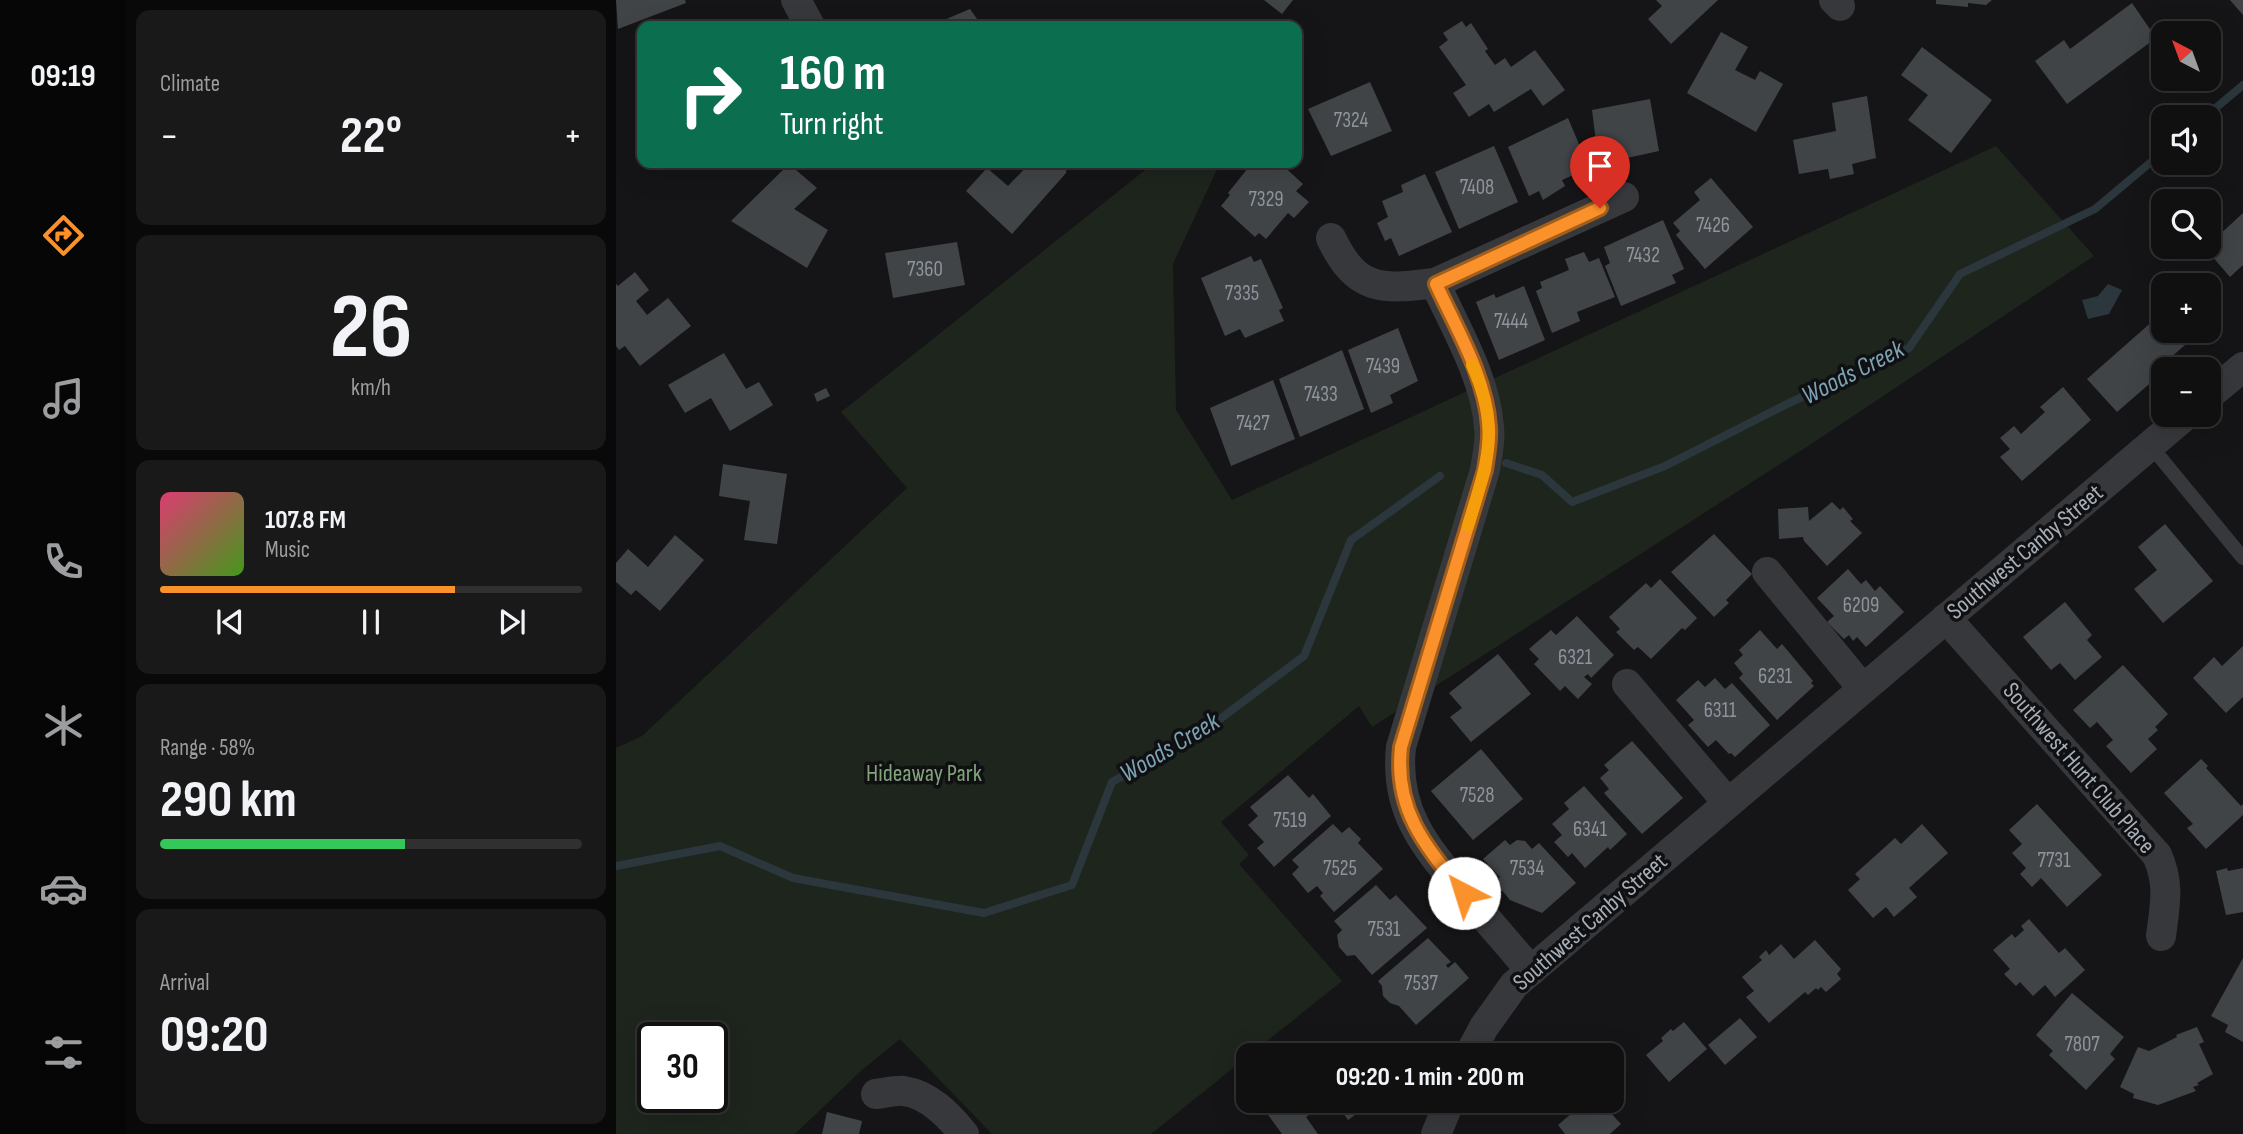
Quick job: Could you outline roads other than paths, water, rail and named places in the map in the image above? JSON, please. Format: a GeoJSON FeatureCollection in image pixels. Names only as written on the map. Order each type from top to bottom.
{"type":"FeatureCollection","features":[{"type":"Feature","properties":{"kind":"street"},"geometry":{"type":"LineString","coordinates":[[796,0],[807,21]]}},
{"type":"Feature","properties":{"kind":"street"},"geometry":{"type":"LineString","coordinates":[[1331,238],[1350,271],[1368,282],[1401,288],[1436,284],[1623,197]]}},
{"type":"Feature","properties":{"kind":"street"},"geometry":{"type":"LineString","coordinates":[[1436,284],[1478,378],[1487,408],[1489,447],[1481,483],[1401,747],[1400,779],[1407,812],[1424,845],[1531,971]]}},
{"type":"Feature","properties":{"kind":"street"},"geometry":{"type":"LineString","coordinates":[[2221,385],[2243,367]]}},
{"type":"Feature","properties":{"kind":"street","name":"Southwest Canby Street"},"geometry":{"type":"LineString","coordinates":[[1476,1043],[1514,985],[2172,427]]}},
{"type":"Feature","properties":{"kind":"street"},"geometry":{"type":"LineString","coordinates":[[1767,572],[1863,689]]}},
{"type":"Feature","properties":{"kind":"street","name":"Southwest Hunt Club Place"},"geometry":{"type":"LineString","coordinates":[[1946,618],[2157,855],[2164,872],[2166,890],[2161,936]]}},
{"type":"Feature","properties":{"kind":"street"},"geometry":{"type":"LineString","coordinates":[[1627,684],[1727,803]]}},
{"type":"Feature","properties":{"kind":"street"},"geometry":{"type":"LineString","coordinates":[[876,1094],[903,1091],[918,1095],[949,1116],[964,1134]]}},
{"type":"Feature","properties":{"kind":"street"},"geometry":{"type":"LineString","coordinates":[[1436,1134],[1445,1113]]}},
{"type":"Feature","properties":{"kind":"lane"},"geometry":{"type":"LineString","coordinates":[[2150,445],[2243,558]]}},
{"type":"Feature","properties":{"kind":"waterway","name":"Woods Creek"},"geometry":{"type":"LineString","coordinates":[[2219,105],[2243,85]]}},
{"type":"Feature","properties":{"kind":"waterway","name":"Woods Creek"},"geometry":{"type":"LineString","coordinates":[[1506,463],[1542,475],[1572,502],[1665,466],[1789,403],[1909,348],[1960,274],[2095,209],[2151,162]]}},
{"type":"Feature","properties":{"kind":"waterway","name":"Woods Creek"},"geometry":{"type":"LineString","coordinates":[[616,866],[720,846],[793,878],[984,913],[1072,885],[1112,782],[1204,731],[1304,656],[1351,540],[1440,476]]}},
{"type":"Feature","properties":{"kind":"park label","name":"Hideaway Park"},"geometry":{"type":"Point","coordinates":[924,773]}}]}
